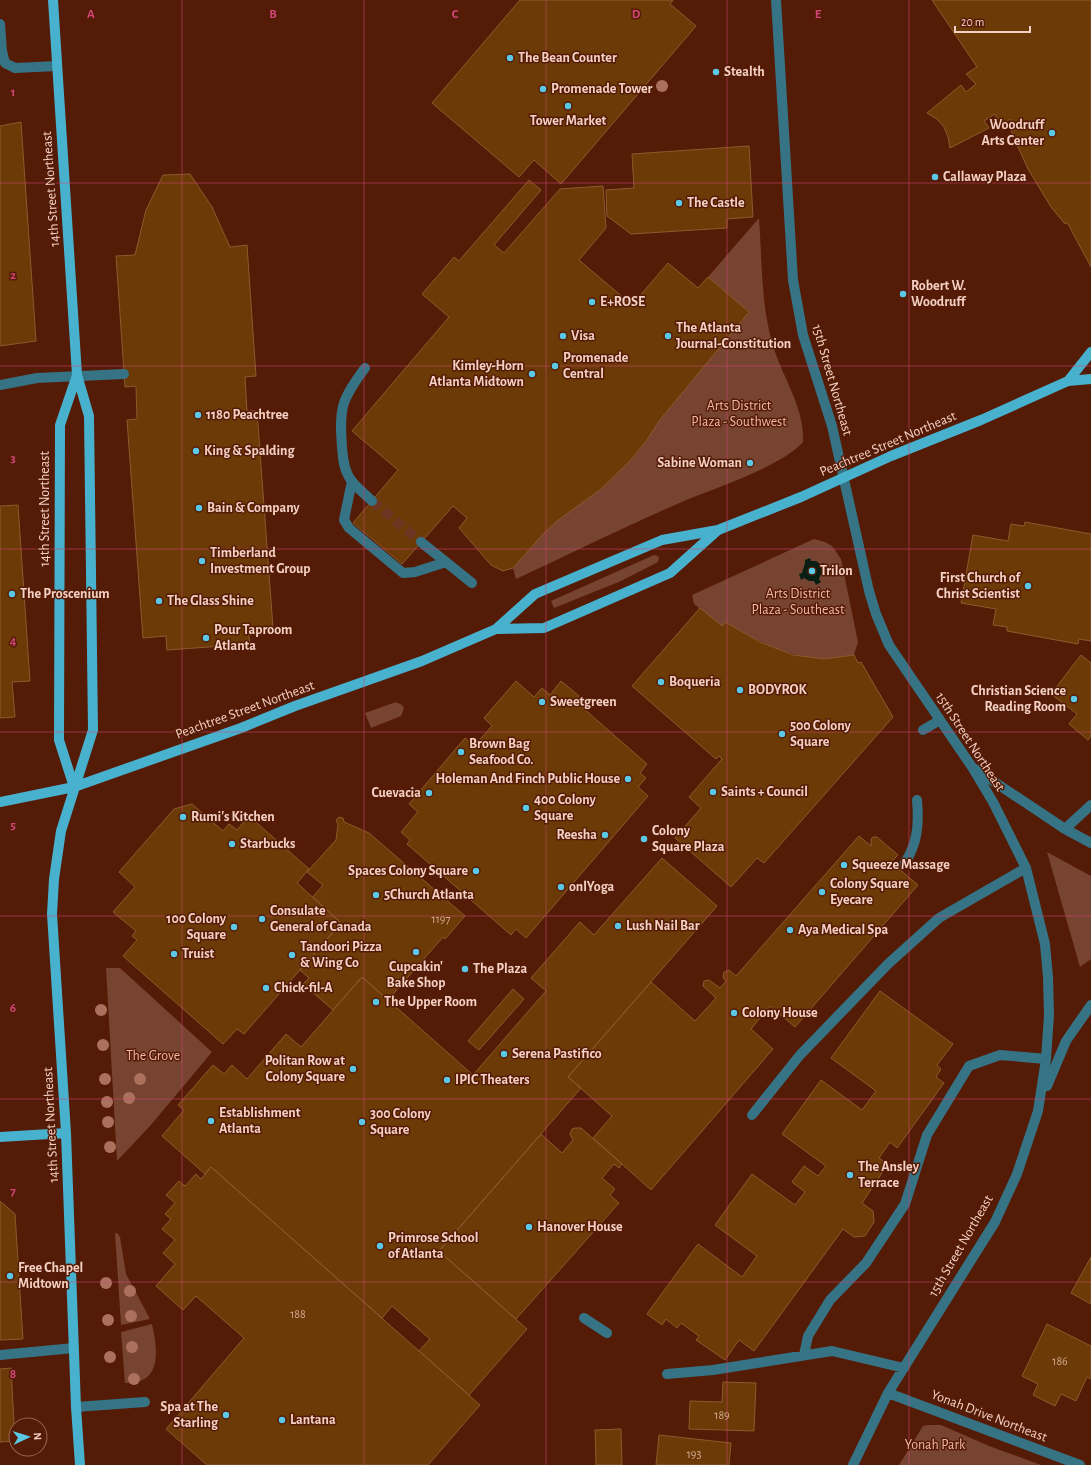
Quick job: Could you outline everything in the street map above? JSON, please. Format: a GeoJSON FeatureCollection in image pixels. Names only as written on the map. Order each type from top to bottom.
{"type":"FeatureCollection","features":[{"type":"Feature","properties":{"kind":"main road","name":"14th Street Northeast"},"geometry":{"type":"LineString","coordinates":[[53,0],[77,375],[89,416],[93,730],[74,787],[58,845],[52,914],[66,1133],[76,1407],[80,1465]]}},
{"type":"Feature","properties":{"kind":"main road","name":"Peachtree Street Northeast"},"geometry":{"type":"LineString","coordinates":[[1068,381],[1091,352]]}},
{"type":"Feature","properties":{"kind":"main road","name":"14th Street Northeast"},"geometry":{"type":"LineString","coordinates":[[74,787],[58,740],[59,544],[60,425],[77,375]]}},
{"type":"Feature","properties":{"kind":"main road","name":"Peachtree Street Northeast"},"geometry":{"type":"LineString","coordinates":[[0,802],[74,787],[422,661],[496,629],[535,594],[662,540],[718,530],[844,478],[891,456],[981,420],[1068,381],[1091,379]]}},
{"type":"Feature","properties":{"kind":"main road","name":"Peachtree Street Northeast"},"geometry":{"type":"LineString","coordinates":[[496,629],[544,628],[670,573],[718,530]]}},
{"type":"Feature","properties":{"kind":"main road"},"geometry":{"type":"LineString","coordinates":[[0,1137],[66,1133]]}},
{"type":"Feature","properties":{"kind":"street","name":"15th Street Northeast"},"geometry":{"type":"LineString","coordinates":[[776,0],[793,280],[803,335],[832,426],[876,614],[889,645],[972,767],[993,802],[1026,868],[1045,944],[1048,977],[1049,1015],[1046,1059],[1038,1111],[1017,1174],[995,1222],[888,1393],[853,1465]]}},
{"type":"Feature","properties":{"kind":"street"},"geometry":{"type":"LineString","coordinates":[[0,24],[2,51],[5,63],[15,68],[57,66]]}},
{"type":"Feature","properties":{"kind":"street"},"geometry":{"type":"LineString","coordinates":[[365,368],[349,390],[342,406],[340,419],[344,466],[352,481],[372,501]]}},
{"type":"Feature","properties":{"kind":"street"},"geometry":{"type":"LineString","coordinates":[[0,384],[37,378],[124,374]]}},
{"type":"Feature","properties":{"kind":"street"},"geometry":{"type":"LineString","coordinates":[[352,481],[344,520],[349,528],[403,573],[415,572],[446,562]]}},
{"type":"Feature","properties":{"kind":"street"},"geometry":{"type":"LineString","coordinates":[[421,542],[472,583]]}},
{"type":"Feature","properties":{"kind":"street"},"geometry":{"type":"LineString","coordinates":[[923,730],[940,720]]}},
{"type":"Feature","properties":{"kind":"street"},"geometry":{"type":"LineString","coordinates":[[972,767],[1065,829],[1091,843]]}},
{"type":"Feature","properties":{"kind":"street"},"geometry":{"type":"LineString","coordinates":[[904,864],[910,856],[916,839],[919,821],[917,800]]}},
{"type":"Feature","properties":{"kind":"street"},"geometry":{"type":"LineString","coordinates":[[1065,829],[1091,805]]}},
{"type":"Feature","properties":{"kind":"street"},"geometry":{"type":"LineString","coordinates":[[752,1115],[800,1055],[888,964],[939,918],[1026,868]]}},
{"type":"Feature","properties":{"kind":"street"},"geometry":{"type":"LineString","coordinates":[[1038,1111],[1052,1069],[1066,1041],[1091,1005]]}},
{"type":"Feature","properties":{"kind":"street"},"geometry":{"type":"LineString","coordinates":[[804,1356],[808,1336],[830,1300],[866,1263],[905,1204],[927,1135],[969,1066],[1000,1055],[1046,1059]]}},
{"type":"Feature","properties":{"kind":"street"},"geometry":{"type":"LineString","coordinates":[[584,1318],[607,1333]]}},
{"type":"Feature","properties":{"kind":"street"},"geometry":{"type":"LineString","coordinates":[[0,1355],[74,1348]]}},
{"type":"Feature","properties":{"kind":"street"},"geometry":{"type":"LineString","coordinates":[[668,1374],[713,1370],[832,1351],[904,1368]]}},
{"type":"Feature","properties":{"kind":"street","name":"Yonah Drive Northeast"},"geometry":{"type":"LineString","coordinates":[[888,1393],[1080,1465]]}},
{"type":"Feature","properties":{"kind":"street"},"geometry":{"type":"LineString","coordinates":[[76,1407],[145,1402]]}},
{"type":"Feature","properties":{"kind":"green space","name":"Arts District Plaza - Southwest"},"geometry":{"type":"Polygon","coordinates":[[[759,218],[765,309],[775,351],[800,415],[803,428],[803,442],[780,460],[765,468],[663,510],[516,579],[513,568],[543,534],[557,521],[601,489],[629,462],[641,448],[659,421],[749,312],[708,277],[759,218]]]}},
{"type":"Feature","properties":{"kind":"green space","name":"Arts District Plaza - Southeast"},"geometry":{"type":"Polygon","coordinates":[[[814,539],[832,546],[841,559],[858,642],[854,655],[823,659],[796,655],[760,641],[725,622],[722,626],[694,604],[692,595],[814,539]]]}},
{"type":"Feature","properties":{"kind":"green space"},"geometry":{"type":"Polygon","coordinates":[[[654,555],[659,557],[658,562],[621,581],[554,608],[551,601],[654,555]]]}},
{"type":"Feature","properties":{"kind":"green space"},"geometry":{"type":"Polygon","coordinates":[[[396,702],[404,708],[401,716],[371,728],[365,713],[396,702]]]}},
{"type":"Feature","properties":{"kind":"green space"},"geometry":{"type":"Polygon","coordinates":[[[1047,852],[1091,876],[1091,959],[1080,967],[1047,852]]]}},
{"type":"Feature","properties":{"kind":"green space","name":"The Grove"},"geometry":{"type":"Polygon","coordinates":[[[106,968],[120,968],[212,1052],[150,1126],[117,1161],[106,968]]]}},
{"type":"Feature","properties":{"kind":"green space"},"geometry":{"type":"Polygon","coordinates":[[[115,1233],[117,1233],[120,1237],[126,1274],[150,1319],[121,1325],[115,1233]]]}},
{"type":"Feature","properties":{"kind":"green space"},"geometry":{"type":"Polygon","coordinates":[[[152,1324],[156,1345],[155,1364],[146,1378],[137,1382],[125,1383],[121,1332],[152,1324]]]}},
{"type":"Feature","properties":{"kind":"green space","name":"Yonah Park"},"geometry":{"type":"Polygon","coordinates":[[[941,1425],[989,1446],[1041,1465],[899,1465],[923,1426],[941,1425]]]}},
{"type":"Feature","properties":{"kind":"shaded area"},"geometry":{"type":"Polygon","coordinates":[[[810,558],[811,561],[816,561],[820,564],[824,563],[826,568],[823,569],[819,579],[821,582],[816,585],[814,581],[809,581],[804,578],[801,580],[799,574],[802,573],[805,560],[810,558]]]}},
{"type":"Feature","properties":{"kind":"building","name":"Promenade Tower"},"geometry":{"type":"Polygon","coordinates":[[[520,0],[673,0],[670,4],[696,26],[561,184],[534,160],[519,177],[432,103],[520,0]]]}},
{"type":"Feature","properties":{"kind":"building","name":"Woodruff Arts Center"},"geometry":{"type":"Polygon","coordinates":[[[932,0],[1091,0],[1091,267],[1067,222],[1065,224],[1051,207],[1028,169],[1013,136],[1010,126],[1013,123],[1010,119],[1000,127],[995,114],[984,121],[989,128],[950,148],[944,127],[937,119],[927,113],[961,85],[966,92],[976,84],[966,74],[977,67],[932,0]]]}},
{"type":"Feature","properties":{"kind":"building"},"geometry":{"type":"Polygon","coordinates":[[[21,122],[36,341],[0,346],[0,126],[21,122]]]}},
{"type":"Feature","properties":{"kind":"building","name":"The Castle"},"geometry":{"type":"Polygon","coordinates":[[[749,146],[753,217],[727,219],[727,228],[631,234],[607,216],[606,190],[634,188],[632,154],[749,146]]]}},
{"type":"Feature","properties":{"kind":"building","name":"1180 Peachtree"},"geometry":{"type":"Polygon","coordinates":[[[190,174],[212,207],[230,247],[247,245],[256,376],[245,377],[247,411],[257,411],[273,628],[248,629],[250,644],[167,650],[166,636],[143,638],[127,420],[137,419],[136,386],[125,387],[116,256],[135,255],[146,210],[163,175],[190,174]]]}},
{"type":"Feature","properties":{"kind":"building","name":"Promenade Central"},"geometry":{"type":"Polygon","coordinates":[[[529,180],[541,190],[494,245],[504,253],[560,189],[603,186],[606,228],[579,260],[632,305],[668,263],[698,288],[708,277],[749,312],[659,421],[647,440],[629,462],[601,489],[557,521],[543,534],[513,568],[503,571],[491,565],[459,528],[467,518],[453,506],[402,564],[353,523],[398,470],[352,431],[449,317],[422,294],[454,257],[459,261],[529,180]]]}},
{"type":"Feature","properties":{"kind":"building","name":"The Proscenium"},"geometry":{"type":"Polygon","coordinates":[[[18,505],[30,681],[12,682],[15,717],[0,718],[0,506],[18,505]]]}},
{"type":"Feature","properties":{"kind":"building","name":"First Church of Christ Scientist"},"geometry":{"type":"Polygon","coordinates":[[[1025,522],[1091,534],[1091,641],[1079,639],[1078,644],[1007,631],[1007,627],[993,625],[996,609],[961,603],[973,535],[1008,541],[1011,524],[1024,526],[1025,522]]]}},
{"type":"Feature","properties":{"kind":"building","name":"500 Colony Square"},"geometry":{"type":"Polygon","coordinates":[[[700,608],[722,626],[725,622],[760,642],[793,655],[824,659],[854,655],[858,663],[861,662],[893,717],[764,863],[757,858],[731,887],[675,838],[701,808],[689,797],[722,759],[719,756],[716,759],[632,686],[700,608]]]}},
{"type":"Feature","properties":{"kind":"building","name":"Christian Science Reading Room"},"geometry":{"type":"Polygon","coordinates":[[[1081,655],[1091,663],[1091,736],[1088,740],[1069,724],[1077,714],[1051,694],[1081,655]]]}},
{"type":"Feature","properties":{"kind":"building","name":"400 Colony Square"},"geometry":{"type":"Polygon","coordinates":[[[516,681],[534,697],[542,688],[550,695],[561,681],[579,696],[575,701],[647,764],[640,773],[646,778],[638,787],[648,796],[526,938],[516,929],[511,935],[407,844],[410,840],[401,832],[418,812],[409,804],[465,738],[474,746],[492,726],[484,718],[516,681]]]}},
{"type":"Feature","properties":{"kind":"building","name":"100 Colony Square"},"geometry":{"type":"Polygon","coordinates":[[[192,804],[223,831],[229,824],[237,830],[249,816],[309,869],[297,883],[341,923],[244,1034],[237,1029],[223,1044],[123,956],[137,940],[132,936],[136,931],[113,912],[135,887],[119,872],[174,809],[192,804]]]}},
{"type":"Feature","properties":{"kind":"building"},"geometry":{"type":"Polygon","coordinates":[[[339,817],[343,818],[344,822],[369,833],[465,916],[445,939],[443,937],[388,1000],[362,977],[333,1010],[303,984],[309,978],[300,970],[341,923],[313,897],[323,885],[307,872],[336,840],[338,824],[336,820],[339,817]]]}},
{"type":"Feature","properties":{"kind":"building","name":"Colony House"},"geometry":{"type":"Polygon","coordinates":[[[859,836],[871,846],[871,839],[873,837],[877,837],[898,855],[891,862],[918,885],[795,1027],[770,1006],[751,1029],[773,1049],[651,1190],[593,1138],[612,1116],[568,1077],[651,982],[695,1021],[716,998],[703,986],[704,981],[709,980],[720,988],[726,981],[723,978],[724,972],[729,970],[736,976],[859,836]]]}},
{"type":"Feature","properties":{"kind":"building","name":"300 Colony Square"},"geometry":{"type":"Polygon","coordinates":[[[662,858],[717,906],[568,1077],[581,1088],[439,1251],[527,1329],[469,1395],[419,1351],[430,1339],[392,1306],[382,1318],[211,1167],[205,1174],[162,1136],[184,1110],[178,1105],[213,1065],[224,1074],[232,1065],[247,1079],[286,1034],[301,1047],[362,977],[473,1075],[546,991],[531,978],[580,922],[594,935],[662,858]]]}},
{"type":"Feature","properties":{"kind":"building"},"geometry":{"type":"Polygon","coordinates":[[[513,989],[524,999],[479,1050],[468,1041],[513,989]]]}},
{"type":"Feature","properties":{"kind":"building","name":"The Ansley Terrace"},"geometry":{"type":"Polygon","coordinates":[[[880,991],[953,1044],[937,1065],[941,1069],[936,1077],[944,1083],[897,1148],[890,1142],[879,1158],[888,1164],[862,1203],[873,1211],[874,1222],[865,1236],[854,1237],[843,1229],[754,1351],[739,1340],[725,1360],[696,1340],[699,1336],[681,1323],[677,1328],[666,1319],[662,1325],[647,1314],[698,1244],[742,1277],[757,1256],[715,1225],[752,1174],[795,1205],[805,1192],[792,1182],[804,1166],[818,1176],[826,1166],[782,1134],[821,1080],[862,1110],[876,1091],[831,1058],[880,991]]]}},
{"type":"Feature","properties":{"kind":"building","name":"Hanover House"},"geometry":{"type":"Polygon","coordinates":[[[581,1128],[622,1164],[619,1168],[614,1164],[602,1178],[615,1189],[610,1195],[619,1203],[516,1319],[439,1251],[541,1134],[562,1153],[573,1140],[570,1134],[572,1129],[581,1128]]]}},
{"type":"Feature","properties":{"kind":"building"},"geometry":{"type":"Polygon","coordinates":[[[211,1167],[480,1405],[428,1465],[207,1465],[166,1429],[244,1338],[196,1296],[183,1310],[156,1286],[175,1264],[163,1253],[175,1240],[162,1229],[171,1219],[165,1214],[175,1203],[166,1195],[179,1181],[185,1186],[196,1174],[201,1179],[211,1167]]]}},
{"type":"Feature","properties":{"kind":"building","name":"Free Chapel Midtown"},"geometry":{"type":"Polygon","coordinates":[[[0,1201],[15,1214],[23,1339],[0,1340],[0,1201]]]}},
{"type":"Feature","properties":{"kind":"building"},"geometry":{"type":"Polygon","coordinates":[[[1091,1257],[1091,1304],[1071,1293],[1091,1257]]]}},
{"type":"Feature","properties":{"kind":"building"},"geometry":{"type":"Polygon","coordinates":[[[1047,1324],[1091,1346],[1091,1379],[1087,1377],[1076,1401],[1061,1394],[1055,1406],[1033,1395],[1038,1384],[1022,1376],[1047,1324]]]}},
{"type":"Feature","properties":{"kind":"building"},"geometry":{"type":"Polygon","coordinates":[[[11,1368],[14,1417],[8,1417],[8,1441],[0,1442],[0,1369],[11,1368]]]}},
{"type":"Feature","properties":{"kind":"building"},"geometry":{"type":"Polygon","coordinates":[[[723,1382],[756,1383],[754,1431],[689,1429],[690,1401],[722,1402],[723,1382]]]}},
{"type":"Feature","properties":{"kind":"building"},"geometry":{"type":"Polygon","coordinates":[[[621,1429],[622,1465],[596,1465],[595,1430],[621,1429]]]}},
{"type":"Feature","properties":{"kind":"building"},"geometry":{"type":"Polygon","coordinates":[[[659,1435],[731,1443],[729,1465],[656,1465],[659,1435]]]}},
{"type":"Feature","properties":{"kind":"tunnel"},"geometry":{"type":"LineString","coordinates":[[372,501],[421,542]]}},
{"type":"Feature","properties":{"kind":"place","name":"The Bean Counter"},"geometry":{"type":"Point","coordinates":[510,58]}},
{"type":"Feature","properties":{"kind":"place","name":"Stealth"},"geometry":{"type":"Point","coordinates":[716,72]}},
{"type":"Feature","properties":{"kind":"place","name":"Promenade Tower"},"geometry":{"type":"Point","coordinates":[543,89]}},
{"type":"Feature","properties":{"kind":"place","name":"Tower Market"},"geometry":{"type":"Point","coordinates":[568,106]}},
{"type":"Feature","properties":{"kind":"place","name":"Woodruff Arts Center"},"geometry":{"type":"Point","coordinates":[1052,133]}},
{"type":"Feature","properties":{"kind":"place","name":"Callaway Plaza"},"geometry":{"type":"Point","coordinates":[935,177]}},
{"type":"Feature","properties":{"kind":"place","name":"The Castle"},"geometry":{"type":"Point","coordinates":[679,203]}},
{"type":"Feature","properties":{"kind":"place","name":"Robert W. Woodruff"},"geometry":{"type":"Point","coordinates":[903,294]}},
{"type":"Feature","properties":{"kind":"place","name":"E+ROSE"},"geometry":{"type":"Point","coordinates":[592,302]}},
{"type":"Feature","properties":{"kind":"place","name":"Visa"},"geometry":{"type":"Point","coordinates":[563,336]}},
{"type":"Feature","properties":{"kind":"place","name":"The Atlanta Journal-Constitution"},"geometry":{"type":"Point","coordinates":[668,336]}},
{"type":"Feature","properties":{"kind":"place","name":"Promenade Central"},"geometry":{"type":"Point","coordinates":[555,366]}},
{"type":"Feature","properties":{"kind":"place","name":"Kimley-Horn Atlanta Midtown"},"geometry":{"type":"Point","coordinates":[532,374]}},
{"type":"Feature","properties":{"kind":"place","name":"1180 Peachtree"},"geometry":{"type":"Point","coordinates":[198,415]}},
{"type":"Feature","properties":{"kind":"place","name":"King & Spalding"},"geometry":{"type":"Point","coordinates":[196,451]}},
{"type":"Feature","properties":{"kind":"place","name":"Sabine Woman"},"geometry":{"type":"Point","coordinates":[750,463]}},
{"type":"Feature","properties":{"kind":"place","name":"Bain & Company"},"geometry":{"type":"Point","coordinates":[199,508]}},
{"type":"Feature","properties":{"kind":"place","name":"Timberland Investment Group"},"geometry":{"type":"Point","coordinates":[202,561]}},
{"type":"Feature","properties":{"kind":"place","name":"Trilon"},"geometry":{"type":"Point","coordinates":[812,571]}},
{"type":"Feature","properties":{"kind":"place","name":"First Church of Christ Scientist"},"geometry":{"type":"Point","coordinates":[1028,586]}},
{"type":"Feature","properties":{"kind":"place","name":"The Proscenium"},"geometry":{"type":"Point","coordinates":[12,594]}},
{"type":"Feature","properties":{"kind":"place","name":"The Glass Shine"},"geometry":{"type":"Point","coordinates":[159,601]}},
{"type":"Feature","properties":{"kind":"place","name":"Pour Taproom Atlanta"},"geometry":{"type":"Point","coordinates":[206,638]}},
{"type":"Feature","properties":{"kind":"place","name":"Boqueria"},"geometry":{"type":"Point","coordinates":[661,682]}},
{"type":"Feature","properties":{"kind":"place","name":"BODYROK"},"geometry":{"type":"Point","coordinates":[740,690]}},
{"type":"Feature","properties":{"kind":"place","name":"Christian Science Reading Room"},"geometry":{"type":"Point","coordinates":[1074,699]}},
{"type":"Feature","properties":{"kind":"place","name":"Sweetgreen"},"geometry":{"type":"Point","coordinates":[542,702]}},
{"type":"Feature","properties":{"kind":"place","name":"500 Colony Square"},"geometry":{"type":"Point","coordinates":[782,734]}},
{"type":"Feature","properties":{"kind":"place","name":"Brown Bag Seafood Co."},"geometry":{"type":"Point","coordinates":[461,752]}},
{"type":"Feature","properties":{"kind":"place","name":"Holeman And Finch Public House"},"geometry":{"type":"Point","coordinates":[628,779]}},
{"type":"Feature","properties":{"kind":"place","name":"Saints + Council"},"geometry":{"type":"Point","coordinates":[713,792]}},
{"type":"Feature","properties":{"kind":"place","name":"Cuevacia"},"geometry":{"type":"Point","coordinates":[429,793]}},
{"type":"Feature","properties":{"kind":"place","name":"400 Colony Square"},"geometry":{"type":"Point","coordinates":[526,808]}},
{"type":"Feature","properties":{"kind":"place","name":"Rumi's Kitchen"},"geometry":{"type":"Point","coordinates":[183,817]}},
{"type":"Feature","properties":{"kind":"place","name":"Reesha"},"geometry":{"type":"Point","coordinates":[605,835]}},
{"type":"Feature","properties":{"kind":"place","name":"Colony Square Plaza"},"geometry":{"type":"Point","coordinates":[644,839]}},
{"type":"Feature","properties":{"kind":"place","name":"Starbucks"},"geometry":{"type":"Point","coordinates":[232,844]}},
{"type":"Feature","properties":{"kind":"place","name":"Squeeze Massage"},"geometry":{"type":"Point","coordinates":[844,865]}},
{"type":"Feature","properties":{"kind":"place","name":"Spaces Colony Square"},"geometry":{"type":"Point","coordinates":[476,871]}},
{"type":"Feature","properties":{"kind":"place","name":"onlYoga"},"geometry":{"type":"Point","coordinates":[561,887]}},
{"type":"Feature","properties":{"kind":"place","name":"Colony Square Eyecare"},"geometry":{"type":"Point","coordinates":[822,892]}},
{"type":"Feature","properties":{"kind":"place","name":"5Church Atlanta"},"geometry":{"type":"Point","coordinates":[376,895]}},
{"type":"Feature","properties":{"kind":"place","name":"Consulate General of Canada"},"geometry":{"type":"Point","coordinates":[262,919]}},
{"type":"Feature","properties":{"kind":"place","name":"Lush Nail Bar"},"geometry":{"type":"Point","coordinates":[618,926]}},
{"type":"Feature","properties":{"kind":"place","name":"100 Colony Square"},"geometry":{"type":"Point","coordinates":[234,927]}},
{"type":"Feature","properties":{"kind":"place","name":"Aya Medical Spa"},"geometry":{"type":"Point","coordinates":[790,930]}},
{"type":"Feature","properties":{"kind":"place","name":"Cupcakin' Bake Shop"},"geometry":{"type":"Point","coordinates":[416,952]}},
{"type":"Feature","properties":{"kind":"place","name":"Truist"},"geometry":{"type":"Point","coordinates":[174,954]}},
{"type":"Feature","properties":{"kind":"place","name":"Tandoori Pizza & Wing Co"},"geometry":{"type":"Point","coordinates":[292,955]}},
{"type":"Feature","properties":{"kind":"place","name":"The Plaza"},"geometry":{"type":"Point","coordinates":[465,969]}},
{"type":"Feature","properties":{"kind":"place","name":"Chick-fil-A"},"geometry":{"type":"Point","coordinates":[266,988]}},
{"type":"Feature","properties":{"kind":"place","name":"The Upper Room"},"geometry":{"type":"Point","coordinates":[376,1002]}},
{"type":"Feature","properties":{"kind":"place","name":"Colony House"},"geometry":{"type":"Point","coordinates":[734,1013]}},
{"type":"Feature","properties":{"kind":"place","name":"Serena Pastifico"},"geometry":{"type":"Point","coordinates":[504,1054]}},
{"type":"Feature","properties":{"kind":"place","name":"Politan Row at Colony Square"},"geometry":{"type":"Point","coordinates":[353,1069]}},
{"type":"Feature","properties":{"kind":"place","name":"IPIC Theaters"},"geometry":{"type":"Point","coordinates":[447,1080]}},
{"type":"Feature","properties":{"kind":"place","name":"Establishment Atlanta"},"geometry":{"type":"Point","coordinates":[211,1121]}},
{"type":"Feature","properties":{"kind":"place","name":"300 Colony Square"},"geometry":{"type":"Point","coordinates":[362,1122]}},
{"type":"Feature","properties":{"kind":"place","name":"The Ansley Terrace"},"geometry":{"type":"Point","coordinates":[850,1175]}},
{"type":"Feature","properties":{"kind":"place","name":"Hanover House"},"geometry":{"type":"Point","coordinates":[529,1227]}},
{"type":"Feature","properties":{"kind":"place","name":"Primrose School of Atlanta"},"geometry":{"type":"Point","coordinates":[380,1246]}},
{"type":"Feature","properties":{"kind":"place","name":"Free Chapel Midtown"},"geometry":{"type":"Point","coordinates":[10,1276]}},
{"type":"Feature","properties":{"kind":"place","name":"Spa at The Starling"},"geometry":{"type":"Point","coordinates":[226,1415]}},
{"type":"Feature","properties":{"kind":"place","name":"Lantana"},"geometry":{"type":"Point","coordinates":[282,1420]}}]}
